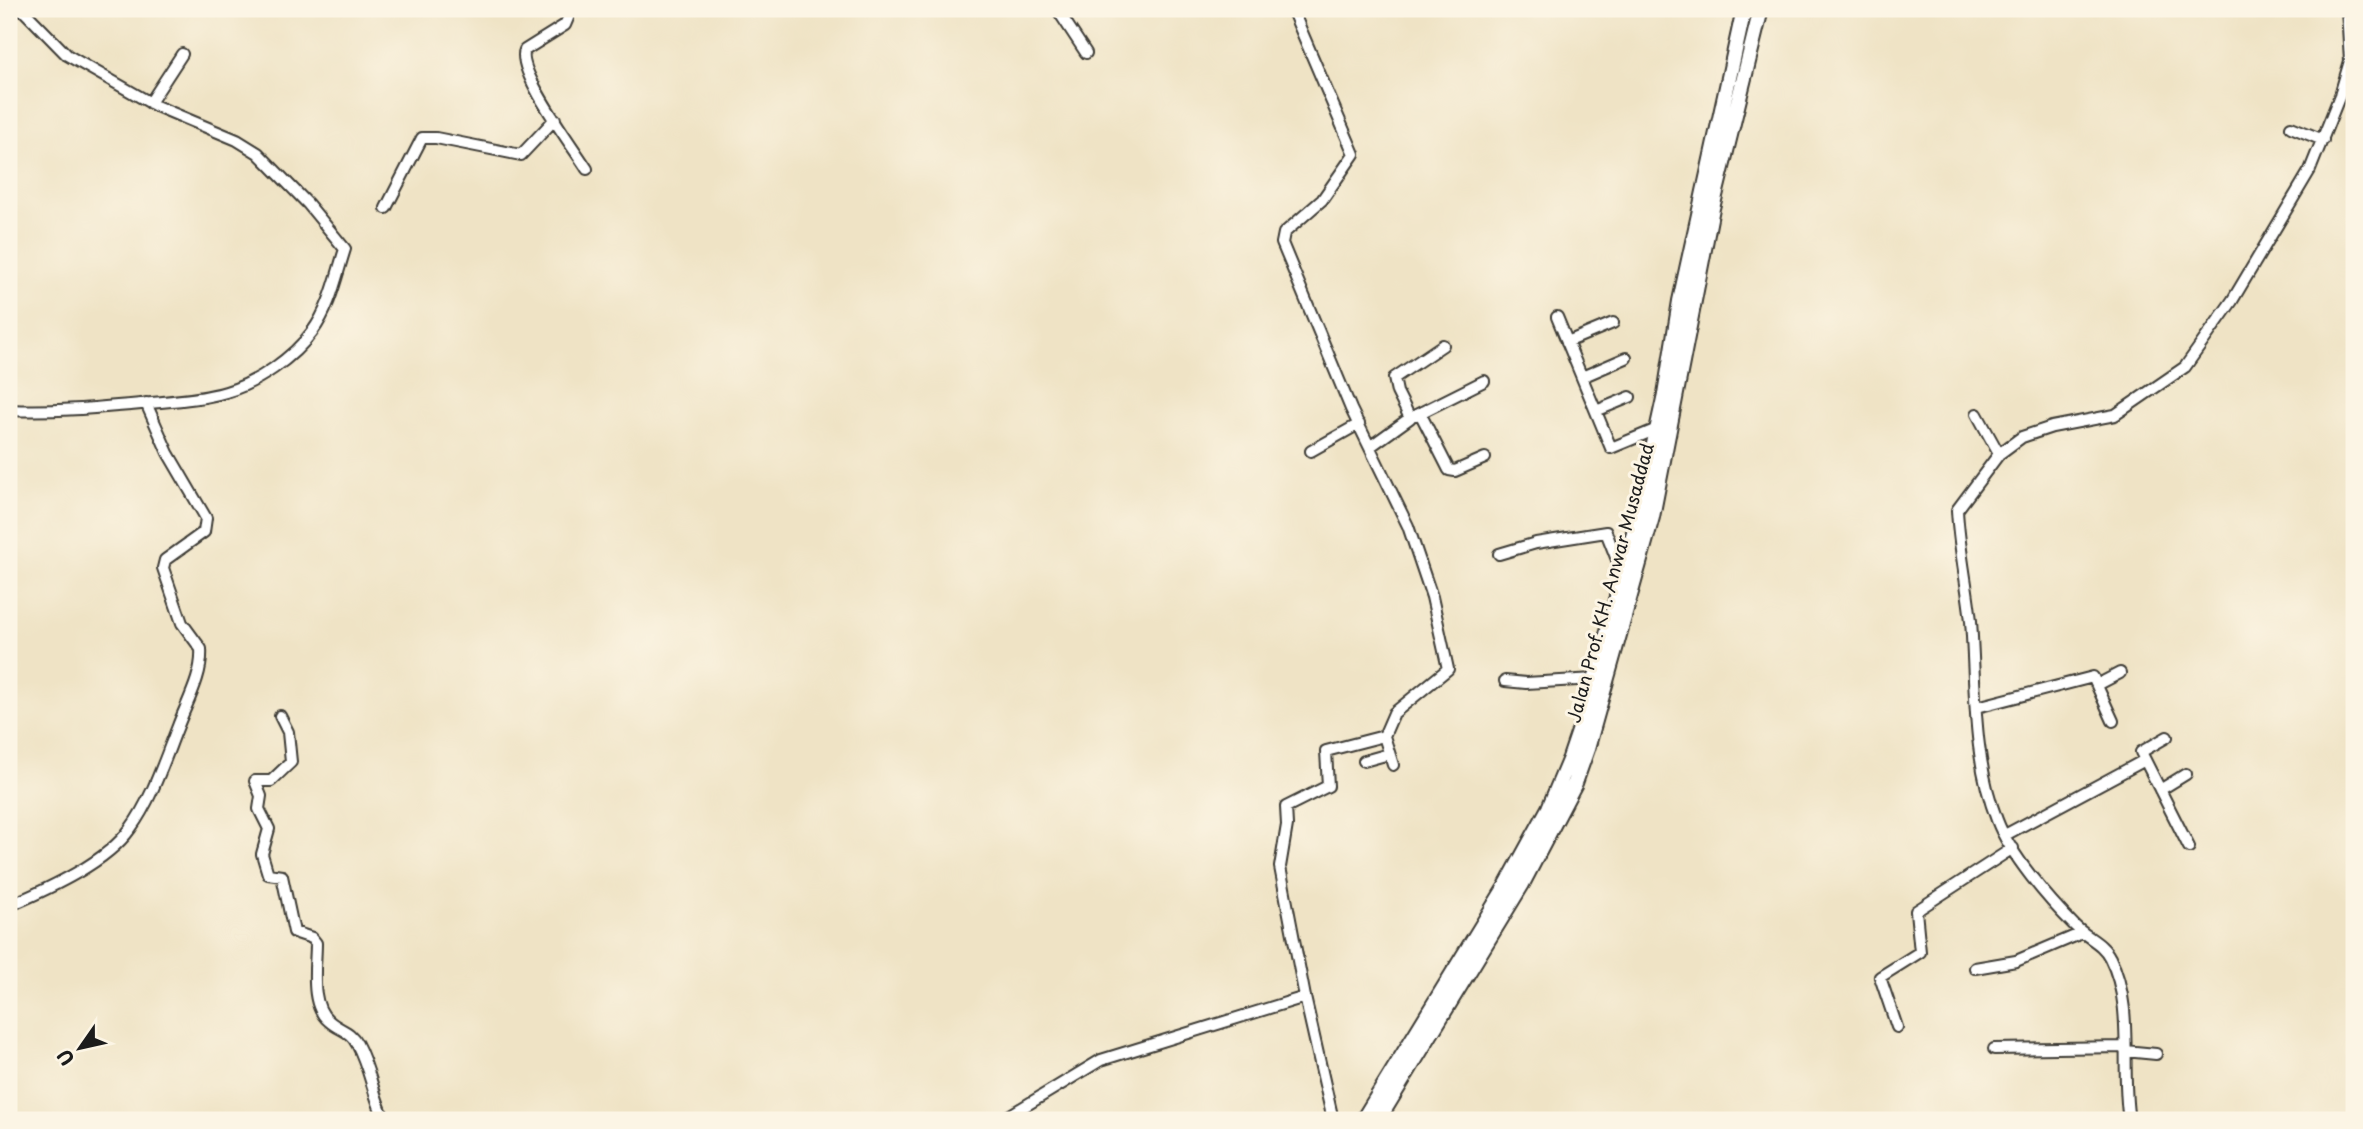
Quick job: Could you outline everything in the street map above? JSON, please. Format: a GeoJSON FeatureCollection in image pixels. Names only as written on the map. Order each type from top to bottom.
{"type":"FeatureCollection","features":[{"type":"Feature","properties":{"kind":"street"},"geometry":{"type":"LineString","coordinates":[[9,410],[50,412],[226,392],[263,374],[295,352],[312,332],[328,303],[345,249],[308,204],[258,153],[237,140],[150,103],[67,55],[22,9]]}},
{"type":"Feature","properties":{"kind":"street"},"geometry":{"type":"LineString","coordinates":[[564,9],[568,18],[565,25],[525,50],[523,55],[534,85],[587,169]]}},
{"type":"Feature","properties":{"kind":"street"},"geometry":{"type":"LineString","coordinates":[[1057,9],[1086,53]]}},
{"type":"Feature","properties":{"kind":"street"},"geometry":{"type":"LineString","coordinates":[[1292,9],[1354,154],[1322,200],[1284,233],[1282,243],[1422,563],[1448,668],[1394,713],[1384,736],[1391,760],[1364,761]]}},
{"type":"Feature","properties":{"kind":"street","name":"Jalan Prof. KH. Anwar Musaddad"},"geometry":{"type":"LineString","coordinates":[[1575,762],[1595,679],[1617,620],[1623,575],[1657,429],[1683,289],[1744,9]]}},
{"type":"Feature","properties":{"kind":"street","name":"Jalan Prof. KH. Anwar Musaddad"},"geometry":{"type":"LineString","coordinates":[[1378,1120],[1404,1066],[1575,762],[1660,483],[1712,208],[1761,9]]}},
{"type":"Feature","properties":{"kind":"street"},"geometry":{"type":"LineString","coordinates":[[2129,1120],[2127,1050],[2121,996],[2113,965],[2103,947],[2082,933],[2055,906],[2013,848],[1994,811],[1979,758],[1977,707],[1957,510],[1999,454],[2022,437],[2052,427],[2115,415],[2182,371],[2232,301],[2289,209],[2323,139],[2350,61],[2347,9]]}},
{"type":"Feature","properties":{"kind":"street"},"geometry":{"type":"LineString","coordinates":[[150,103],[183,54]]}},
{"type":"Feature","properties":{"kind":"street"},"geometry":{"type":"LineString","coordinates":[[386,208],[422,138],[436,138],[521,155],[555,119]]}},
{"type":"Feature","properties":{"kind":"street"},"geometry":{"type":"LineString","coordinates":[[2291,127],[2323,139]]}},
{"type":"Feature","properties":{"kind":"street"},"geometry":{"type":"LineString","coordinates":[[1557,317],[1612,448],[1657,429]]}},
{"type":"Feature","properties":{"kind":"street"},"geometry":{"type":"LineString","coordinates":[[1567,341],[1613,323]]}},
{"type":"Feature","properties":{"kind":"street"},"geometry":{"type":"LineString","coordinates":[[1443,345],[1394,378],[1397,392],[1451,471],[1485,458]]}},
{"type":"Feature","properties":{"kind":"street"},"geometry":{"type":"LineString","coordinates":[[1582,377],[1626,358]]}},
{"type":"Feature","properties":{"kind":"street"},"geometry":{"type":"LineString","coordinates":[[1371,446],[1415,416],[1484,381]]}},
{"type":"Feature","properties":{"kind":"street"},"geometry":{"type":"LineString","coordinates":[[1596,411],[1630,397]]}},
{"type":"Feature","properties":{"kind":"street"},"geometry":{"type":"LineString","coordinates":[[9,903],[13,904],[46,891],[110,851],[130,831],[145,805],[197,678],[201,649],[182,623],[163,568],[165,559],[204,532],[206,518],[168,453],[146,403]]}},
{"type":"Feature","properties":{"kind":"street"},"geometry":{"type":"LineString","coordinates":[[1977,414],[1999,454]]}},
{"type":"Feature","properties":{"kind":"street"},"geometry":{"type":"LineString","coordinates":[[1311,451],[1359,424]]}},
{"type":"Feature","properties":{"kind":"street"},"geometry":{"type":"LineString","coordinates":[[1499,554],[1536,543],[1605,532],[1623,575]]}},
{"type":"Feature","properties":{"kind":"street"},"geometry":{"type":"LineString","coordinates":[[2097,685],[2120,673]]}},
{"type":"Feature","properties":{"kind":"street"},"geometry":{"type":"LineString","coordinates":[[1977,707],[2094,677],[2113,721]]}},
{"type":"Feature","properties":{"kind":"street"},"geometry":{"type":"LineString","coordinates":[[1505,681],[1526,683],[1595,679]]}},
{"type":"Feature","properties":{"kind":"street"},"geometry":{"type":"LineString","coordinates":[[280,716],[288,732],[292,756],[271,781],[255,781],[261,796],[258,809],[269,832],[262,854],[267,872],[282,876],[294,932],[312,938],[316,943],[317,1000],[321,1010],[327,1020],[346,1029],[357,1043],[385,1120]]}},
{"type":"Feature","properties":{"kind":"street"},"geometry":{"type":"LineString","coordinates":[[1333,1120],[1305,997],[1280,867],[1287,825],[1286,807],[1329,785],[1326,751],[1384,736]]}},
{"type":"Feature","properties":{"kind":"street"},"geometry":{"type":"LineString","coordinates":[[2167,737],[2141,752],[2189,847]]}},
{"type":"Feature","properties":{"kind":"street"},"geometry":{"type":"LineString","coordinates":[[2005,835],[2145,760]]}},
{"type":"Feature","properties":{"kind":"street"},"geometry":{"type":"LineString","coordinates":[[2160,790],[2186,774]]}},
{"type":"Feature","properties":{"kind":"street"},"geometry":{"type":"LineString","coordinates":[[1897,1027],[1880,977],[1920,952],[1916,911],[2013,848]]}},
{"type":"Feature","properties":{"kind":"street"},"geometry":{"type":"LineString","coordinates":[[1975,968],[2016,961],[2082,933]]}},
{"type":"Feature","properties":{"kind":"street"},"geometry":{"type":"LineString","coordinates":[[1002,1120],[1101,1060],[1305,997]]}},
{"type":"Feature","properties":{"kind":"street"},"geometry":{"type":"LineString","coordinates":[[1994,1049],[2127,1050],[2156,1054]]}},
{"type":"Feature","properties":{"kind":"street","name":"Jalan Prof. KH. Anwar Musaddad"},"geometry":{"type":"LineString","coordinates":[[1363,1120],[1404,1066]]}}]}
